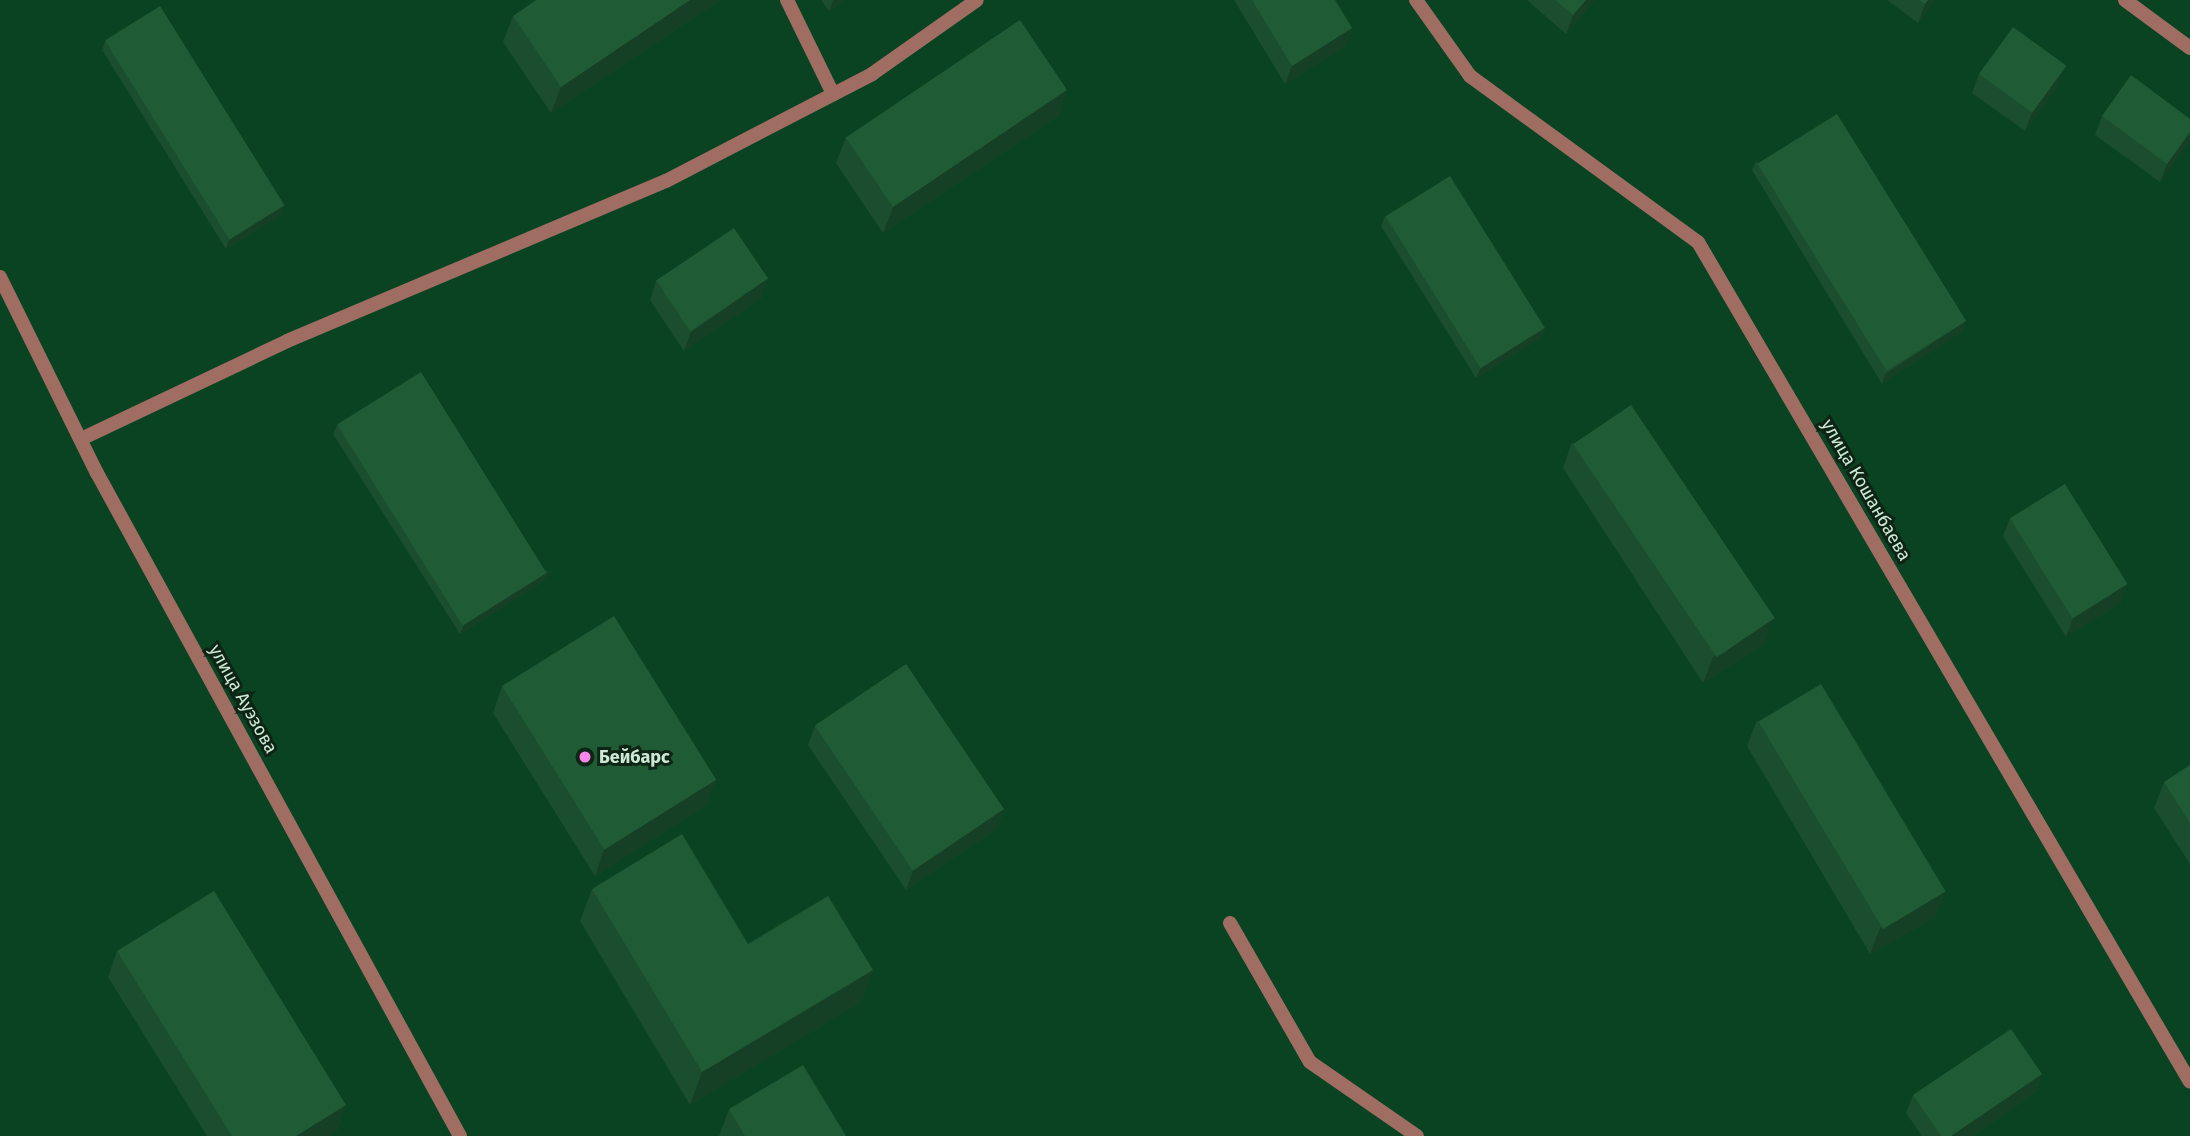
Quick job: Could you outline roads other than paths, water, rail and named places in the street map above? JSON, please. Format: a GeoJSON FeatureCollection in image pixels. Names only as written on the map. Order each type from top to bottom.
{"type":"FeatureCollection","features":[{"type":"Feature","properties":{"kind":"street"},"geometry":{"type":"LineString","coordinates":[[787,0],[833,94]]}},
{"type":"Feature","properties":{"kind":"street"},"geometry":{"type":"LineString","coordinates":[[81,439],[287,341],[666,181],[833,94],[977,0]]}},
{"type":"Feature","properties":{"kind":"street","name":"улица Кошанбаева"},"geometry":{"type":"LineString","coordinates":[[1416,0],[1470,76],[1698,242],[2190,1082]]}},
{"type":"Feature","properties":{"kind":"street"},"geometry":{"type":"LineString","coordinates":[[2125,0],[2190,48]]}},
{"type":"Feature","properties":{"kind":"street","name":"улица Ауэзова"},"geometry":{"type":"LineString","coordinates":[[0,277],[81,439],[460,1136]]}},
{"type":"Feature","properties":{"kind":"street"},"geometry":{"type":"LineString","coordinates":[[1230,923],[1310,1062],[1417,1136]]}},
{"type":"Feature","properties":{"kind":"place","name":"Бейбарс"},"geometry":{"type":"Point","coordinates":[585,757]}}]}
